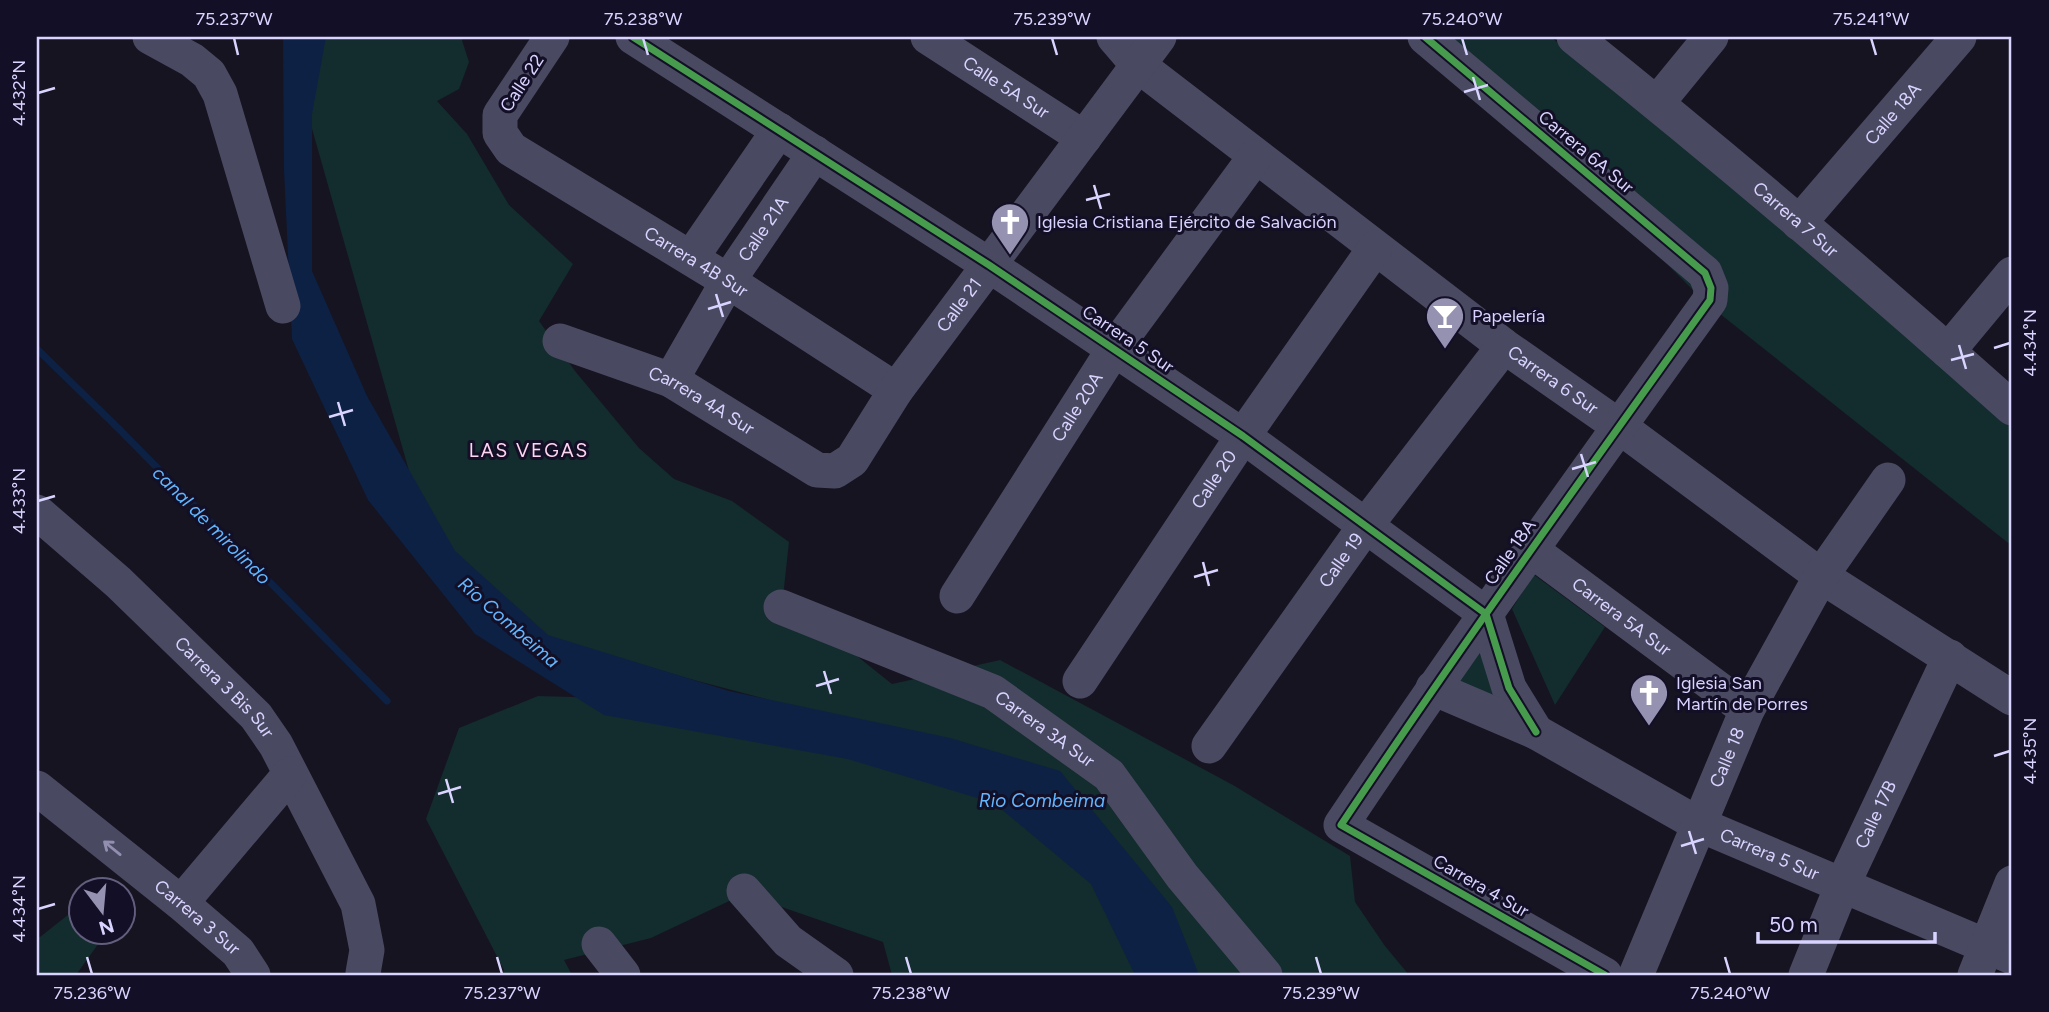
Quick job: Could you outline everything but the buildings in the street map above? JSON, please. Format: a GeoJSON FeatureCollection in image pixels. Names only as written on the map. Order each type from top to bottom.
{"type":"FeatureCollection","features":[{"type":"Feature","properties":{"kind":"street"},"geometry":{"type":"LineString","coordinates":[[150,37],[192,60],[209,74],[220,94],[283,306]]}},
{"type":"Feature","properties":{"kind":"street","name":"Calle 22"},"geometry":{"type":"LineString","coordinates":[[500,133],[500,115],[552,37]]}},
{"type":"Feature","properties":{"kind":"street","name":"Carrera 5 Sur"},"geometry":{"type":"LineString","coordinates":[[633,37],[989,265],[1243,436],[1486,614],[1509,688],[1536,732]]}},
{"type":"Feature","properties":{"kind":"street","name":"Calle 5A Sur"},"geometry":{"type":"LineString","coordinates":[[928,37],[1084,138]]}},
{"type":"Feature","properties":{"kind":"street","name":"Carrera 6 Sur"},"geometry":{"type":"LineString","coordinates":[[1114,37],[1139,65],[1255,157],[1504,346],[1620,427],[1821,576],[2012,698]]}},
{"type":"Feature","properties":{"kind":"street","name":"Calle 21"},"geometry":{"type":"LineString","coordinates":[[835,471],[852,460],[896,390],[1159,37]]}},
{"type":"Feature","properties":{"kind":"street","name":"Carrera 6A Sur"},"geometry":{"type":"LineString","coordinates":[[1425,37],[1705,273],[1711,288],[1710,300]]}},
{"type":"Feature","properties":{"kind":"street","name":"Carrera 7 Sur"},"geometry":{"type":"LineString","coordinates":[[1574,37],[1799,223],[2012,408]]}},
{"type":"Feature","properties":{"kind":"street"},"geometry":{"type":"LineString","coordinates":[[1657,103],[1711,37]]}},
{"type":"Feature","properties":{"kind":"street","name":"Calle 18A"},"geometry":{"type":"LineString","coordinates":[[1799,223],[1959,37]]}},
{"type":"Feature","properties":{"kind":"street"},"geometry":{"type":"LineString","coordinates":[[691,258],[779,130]]}},
{"type":"Feature","properties":{"kind":"street","name":"Carrera 4B Sur"},"geometry":{"type":"LineString","coordinates":[[500,133],[510,149],[728,281],[896,390]]}},
{"type":"Feature","properties":{"kind":"street","name":"Calle 21A"},"geometry":{"type":"LineString","coordinates":[[671,380],[728,281],[815,153]]}},
{"type":"Feature","properties":{"kind":"street","name":"Calle 20A"},"geometry":{"type":"LineString","coordinates":[[957,596],[1114,349],[1255,157]]}},
{"type":"Feature","properties":{"kind":"street","name":"Calle 20"},"geometry":{"type":"LineString","coordinates":[[1080,681],[1243,436],[1375,248]]}},
{"type":"Feature","properties":{"kind":"street"},"geometry":{"type":"LineString","coordinates":[[1948,351],[2012,274]]}},
{"type":"Feature","properties":{"kind":"street","name":"Calle 18A"},"geometry":{"type":"LineString","coordinates":[[1341,825],[1530,549],[1710,300]]}},
{"type":"Feature","properties":{"kind":"street","name":"Carrera 4A Sur"},"geometry":{"type":"LineString","coordinates":[[560,341],[671,380],[817,470],[835,471]]}},
{"type":"Feature","properties":{"kind":"street","name":"Calle 19"},"geometry":{"type":"LineString","coordinates":[[1209,746],[1366,525],[1504,346]]}},
{"type":"Feature","properties":{"kind":"street","name":"Calle 18"},"geometry":{"type":"LineString","coordinates":[[1636,975],[1747,710],[1821,576],[1888,480]]}},
{"type":"Feature","properties":{"kind":"street","name":"Carrera 3 Bis Sur"},"geometry":{"type":"LineString","coordinates":[[37,512],[118,582],[256,716],[276,745],[358,904],[367,950],[364,975]]}},
{"type":"Feature","properties":{"kind":"street","name":"Carrera 5A Sur"},"geometry":{"type":"LineString","coordinates":[[1530,549],[1747,710]]}},
{"type":"Feature","properties":{"kind":"street","name":"Carrera 3A Sur"},"geometry":{"type":"LineString","coordinates":[[781,607],[993,692],[1109,775],[1182,876],[1265,975]]}},
{"type":"Feature","properties":{"kind":"street","name":"Calle 17B"},"geometry":{"type":"LineString","coordinates":[[1806,975],[1842,886],[1950,657]]}},
{"type":"Feature","properties":{"kind":"street","name":"Carrera 5 Sur"},"geometry":{"type":"LineString","coordinates":[[1433,688],[1536,732],[1698,824],[1842,886],[1991,960]]}},
{"type":"Feature","properties":{"kind":"street"},"geometry":{"type":"LineString","coordinates":[[181,903],[290,774]]}},
{"type":"Feature","properties":{"kind":"street","name":"Carrera 3 Sur"},"geometry":{"type":"LineString","coordinates":[[37,788],[238,952],[253,975]]}},
{"type":"Feature","properties":{"kind":"street","name":"Carrera 4 Sur"},"geometry":{"type":"LineString","coordinates":[[1341,825],[1605,975]]}},
{"type":"Feature","properties":{"kind":"street"},"geometry":{"type":"LineString","coordinates":[[1991,960],[2012,883]]}},
{"type":"Feature","properties":{"kind":"street"},"geometry":{"type":"LineString","coordinates":[[744,891],[788,941],[836,975]]}},
{"type":"Feature","properties":{"kind":"street"},"geometry":{"type":"LineString","coordinates":[[599,944],[623,975]]}},
{"type":"Feature","properties":{"kind":"green space"},"geometry":{"type":"Polygon","coordinates":[[[286,37],[461,37],[469,62],[459,89],[437,101],[467,134],[509,205],[573,264],[539,321],[575,371],[639,448],[674,479],[732,501],[789,542],[783,597],[892,684],[1000,660],[1233,785],[1350,856],[1355,902],[1409,975],[892,975],[883,942],[744,894],[651,938],[564,960],[572,975],[502,975],[504,970],[426,819],[459,728],[538,696],[781,703],[535,633],[428,538],[286,37]]]}},
{"type":"Feature","properties":{"kind":"green space"},"geometry":{"type":"Polygon","coordinates":[[[1440,37],[1551,37],[2012,420],[2012,546],[1705,302],[1440,37]]]}},
{"type":"Feature","properties":{"kind":"green space"},"geometry":{"type":"Polygon","coordinates":[[[1533,574],[1605,627],[1555,705],[1512,609],[1533,574]]]}},
{"type":"Feature","properties":{"kind":"green space"},"geometry":{"type":"Polygon","coordinates":[[[1482,637],[1524,722],[1451,690],[1482,637]]]}},
{"type":"Feature","properties":{"kind":"green space"},"geometry":{"type":"Polygon","coordinates":[[[66,916],[66,946],[97,946],[76,975],[37,975],[37,936],[40,937],[66,916]]]}},
{"type":"Feature","properties":{"kind":"water","name":"Rio Combeima"},"geometry":{"type":"Polygon","coordinates":[[[283,37],[326,37],[312,114],[312,271],[367,396],[455,551],[548,635],[729,691],[950,738],[1060,771],[1172,907],[1199,975],[1135,975],[1091,884],[994,803],[848,759],[604,715],[475,634],[368,500],[292,339],[284,170],[283,37]]]}},
{"type":"Feature","properties":{"kind":"waterway","name":"canal de mirolindo"},"geometry":{"type":"LineString","coordinates":[[37,349],[387,701]]}},
{"type":"Feature","properties":{"kind":"cycle path"},"geometry":{"type":"LineString","coordinates":[[633,37],[989,265],[1243,436],[1486,614],[1509,688],[1536,732]]}},
{"type":"Feature","properties":{"kind":"cycle path"},"geometry":{"type":"LineString","coordinates":[[1425,37],[1705,273],[1711,288],[1710,300],[1477,627],[1341,825],[1605,975]]}},
{"type":"Feature","properties":{"kind":"place","name":"Iglesia Cristiana Ejército de Salvación"},"geometry":{"type":"Point","coordinates":[1010,256]}},
{"type":"Feature","properties":{"kind":"place","name":"Papelería"},"geometry":{"type":"Point","coordinates":[1445,350]}},
{"type":"Feature","properties":{"kind":"place","name":"Iglesia San Martín de Porres"},"geometry":{"type":"Point","coordinates":[1649,727]}},
{"type":"Feature","properties":{"kind":"district","name":"LAS VEGAS"},"geometry":{"type":"Point","coordinates":[529,450]}},
{"type":"Feature","properties":{"kind":"water label","name":"Río Combeima"},"geometry":{"type":"Point","coordinates":[509,622]}}]}
